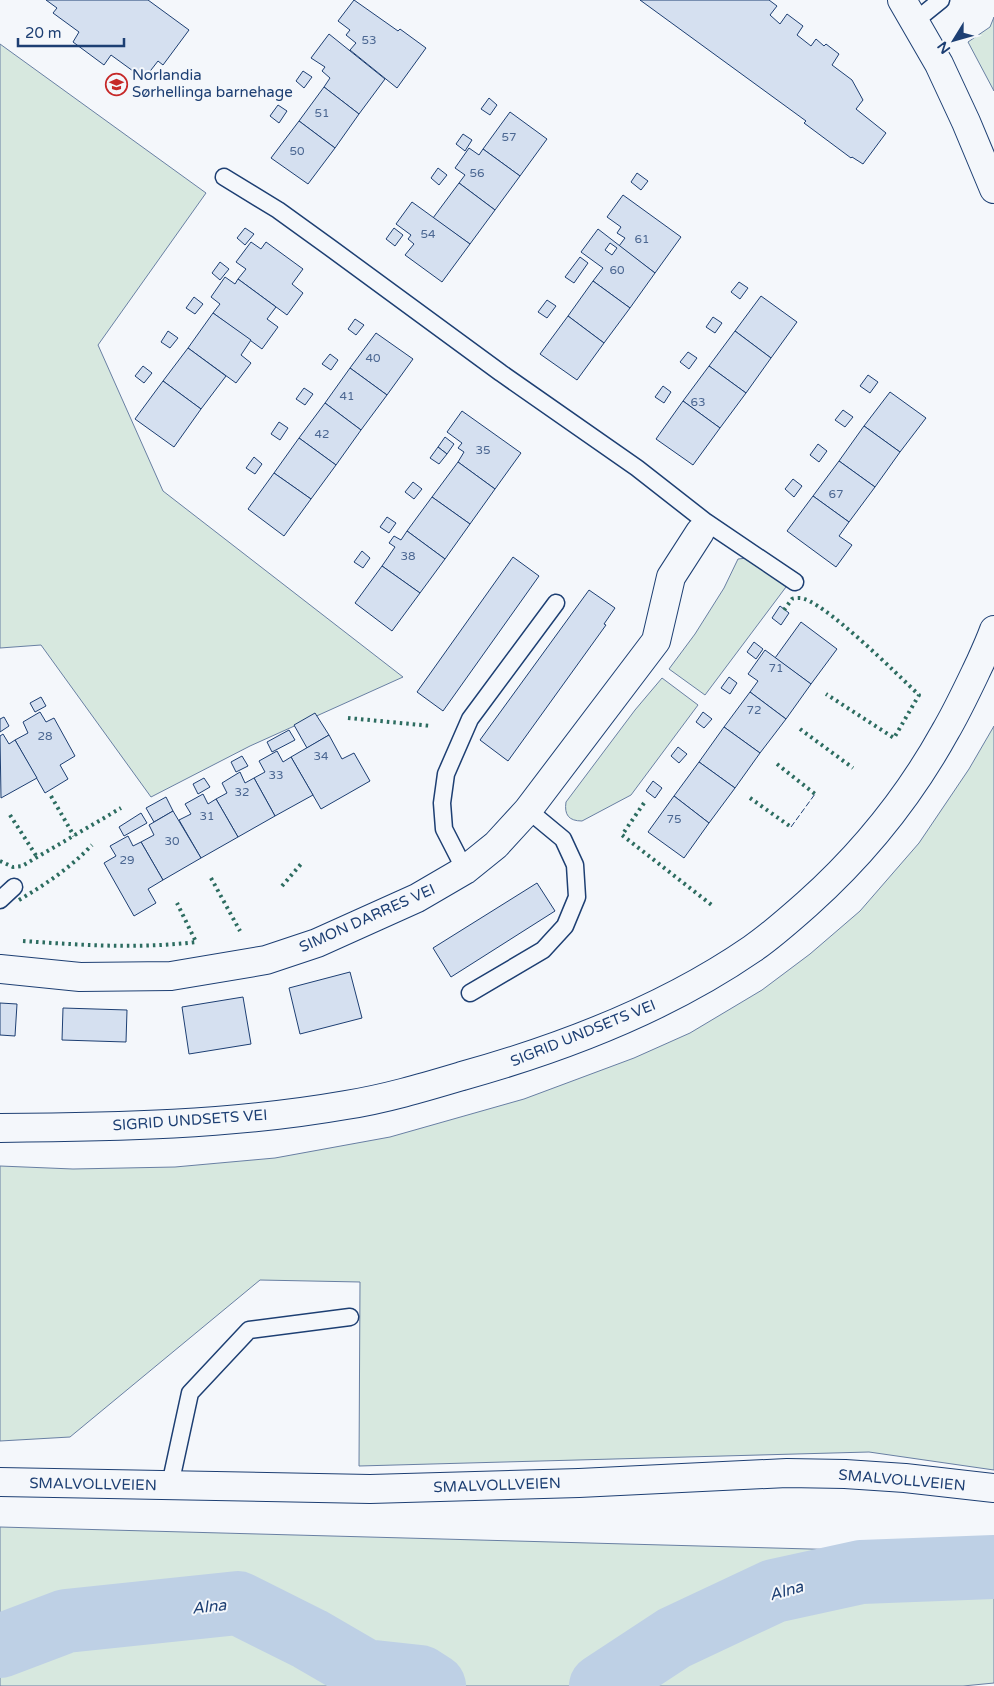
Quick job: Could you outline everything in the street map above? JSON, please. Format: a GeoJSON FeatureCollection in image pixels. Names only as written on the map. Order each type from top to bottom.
{"type":"FeatureCollection","features":[{"type":"Feature","properties":{"kind":"street"},"geometry":{"type":"LineString","coordinates":[[909,10],[966,122],[994,190]]}},
{"type":"Feature","properties":{"kind":"street","name":"SIMON DARRES VEI"},"geometry":{"type":"LineString","coordinates":[[0,969],[80,977],[171,976],[266,960],[318,943],[418,898],[465,870],[496,845],[528,810],[656,641],[671,577],[703,527]]}},
{"type":"Feature","properties":{"kind":"street","name":"SIGRID UNDSETS VEI"},"geometry":{"type":"LineString","coordinates":[[0,1128],[183,1124],[348,1105],[506,1064],[583,1036],[645,1010],[698,982],[752,949],[788,921],[830,884],[866,846],[898,807],[932,755],[971,683],[994,630]]}},
{"type":"Feature","properties":{"kind":"street","name":"SMALVOLLVEIEN"},"geometry":{"type":"LineString","coordinates":[[0,1482],[370,1489],[579,1483],[787,1473],[905,1478],[994,1488]]}},
{"type":"Feature","properties":{"kind":"lane"},"geometry":{"type":"LineString","coordinates":[[909,10],[941,0]]}},
{"type":"Feature","properties":{"kind":"lane"},"geometry":{"type":"LineString","coordinates":[[224,177],[278,210],[501,373],[637,468],[703,527],[795,582]]}},
{"type":"Feature","properties":{"kind":"lane"},"geometry":{"type":"LineString","coordinates":[[465,870],[444,829],[442,803],[446,774],[470,719],[556,603]]}},
{"type":"Feature","properties":{"kind":"lane"},"geometry":{"type":"LineString","coordinates":[[470,993],[543,950],[565,926],[578,897],[575,865],[563,839],[528,810]]}},
{"type":"Feature","properties":{"kind":"lane"},"geometry":{"type":"LineString","coordinates":[[0,900],[14,888]]}},
{"type":"Feature","properties":{"kind":"lane"},"geometry":{"type":"LineString","coordinates":[[170,1485],[190,1393],[249,1330],[350,1318]]}},
{"type":"Feature","properties":{"kind":"shaded area"},"geometry":{"type":"Polygon","coordinates":[[[994,17],[994,91],[968,42],[990,27],[994,17]]]}},
{"type":"Feature","properties":{"kind":"shaded area"},"geometry":{"type":"Polygon","coordinates":[[[0,44],[206,193],[98,345],[163,491],[403,677],[250,746],[151,797],[41,645],[0,648],[0,44]]]}},
{"type":"Feature","properties":{"kind":"shaded area"},"geometry":{"type":"Polygon","coordinates":[[[747,558],[764,567],[786,587],[705,695],[669,669],[695,634],[724,588],[738,559],[747,558]]]}},
{"type":"Feature","properties":{"kind":"shaded area"},"geometry":{"type":"Polygon","coordinates":[[[662,678],[698,705],[631,795],[582,821],[574,820],[567,814],[566,802],[635,710],[662,678]]]}},
{"type":"Feature","properties":{"kind":"shaded area"},"geometry":{"type":"Polygon","coordinates":[[[994,726],[994,1470],[869,1452],[359,1466],[360,1282],[260,1280],[70,1437],[0,1441],[0,1166],[73,1169],[175,1167],[275,1158],[390,1137],[524,1099],[634,1058],[690,1033],[762,990],[810,954],[860,911],[919,843],[969,769],[994,726]]]}},
{"type":"Feature","properties":{"kind":"shaded area"},"geometry":{"type":"Polygon","coordinates":[[[0,1527],[994,1554],[994,1683],[963,1686],[0,1686],[0,1527]]]}},
{"type":"Feature","properties":{"kind":"building"},"geometry":{"type":"Polygon","coordinates":[[[46,0],[148,0],[189,30],[163,65],[158,61],[144,79],[111,55],[104,65],[73,42],[79,32],[53,13],[57,8],[46,0]]]}},
{"type":"Feature","properties":{"kind":"building"},"geometry":{"type":"Polygon","coordinates":[[[354,0],[426,48],[397,88],[350,50],[356,43],[346,35],[350,30],[338,21],[354,0]]]}},
{"type":"Feature","properties":{"kind":"building"},"geometry":{"type":"Polygon","coordinates":[[[640,0],[769,0],[777,6],[770,15],[780,24],[787,14],[803,26],[797,35],[811,46],[816,39],[839,54],[832,65],[852,80],[863,100],[856,109],[886,133],[863,164],[851,158],[804,123],[806,121],[640,0]]]}},
{"type":"Feature","properties":{"kind":"building"},"geometry":{"type":"Polygon","coordinates":[[[329,34],[385,79],[359,114],[324,87],[330,78],[322,71],[325,67],[311,58],[329,34]]]}},
{"type":"Feature","properties":{"kind":"building"},"geometry":{"type":"Polygon","coordinates":[[[303,71],[312,77],[304,88],[296,81],[303,71]]]}},
{"type":"Feature","properties":{"kind":"building"},"geometry":{"type":"Polygon","coordinates":[[[324,87],[359,114],[335,148],[299,121],[324,87]]]}},
{"type":"Feature","properties":{"kind":"building"},"geometry":{"type":"Polygon","coordinates":[[[489,98],[497,105],[490,115],[481,109],[489,98]]]}},
{"type":"Feature","properties":{"kind":"building"},"geometry":{"type":"Polygon","coordinates":[[[278,105],[287,111],[279,123],[270,116],[278,105]]]}},
{"type":"Feature","properties":{"kind":"building"},"geometry":{"type":"Polygon","coordinates":[[[510,112],[547,139],[520,176],[483,149],[510,112]]]}},
{"type":"Feature","properties":{"kind":"building"},"geometry":{"type":"Polygon","coordinates":[[[299,121],[335,148],[308,184],[271,158],[299,121]]]}},
{"type":"Feature","properties":{"kind":"building"},"geometry":{"type":"Polygon","coordinates":[[[463,134],[472,140],[465,151],[456,144],[463,134]]]}},
{"type":"Feature","properties":{"kind":"building"},"geometry":{"type":"Polygon","coordinates":[[[469,148],[479,155],[483,149],[520,176],[495,210],[459,183],[465,175],[455,168],[469,148]]]}},
{"type":"Feature","properties":{"kind":"building"},"geometry":{"type":"Polygon","coordinates":[[[438,168],[447,175],[439,185],[431,178],[438,168]]]}},
{"type":"Feature","properties":{"kind":"building"},"geometry":{"type":"Polygon","coordinates":[[[637,173],[648,181],[641,190],[631,182],[637,173]]]}},
{"type":"Feature","properties":{"kind":"building"},"geometry":{"type":"Polygon","coordinates":[[[459,183],[495,210],[470,244],[433,218],[459,183]]]}},
{"type":"Feature","properties":{"kind":"building"},"geometry":{"type":"Polygon","coordinates":[[[623,195],[681,237],[655,273],[619,246],[625,238],[617,233],[621,227],[607,217],[623,195]]]}},
{"type":"Feature","properties":{"kind":"building"},"geometry":{"type":"Polygon","coordinates":[[[412,202],[470,244],[442,282],[405,255],[414,244],[408,239],[411,235],[396,224],[412,202]]]}},
{"type":"Feature","properties":{"kind":"building"},"geometry":{"type":"Polygon","coordinates":[[[245,228],[254,234],[245,245],[237,238],[245,228]]]}},
{"type":"Feature","properties":{"kind":"building"},"geometry":{"type":"Polygon","coordinates":[[[394,228],[403,235],[395,246],[386,239],[394,228]]]}},
{"type":"Feature","properties":{"kind":"building"},"geometry":{"type":"Polygon","coordinates":[[[598,229],[655,273],[630,308],[593,281],[603,268],[581,252],[598,229]],[[610,243],[605,250],[612,255],[617,248],[610,243]]]}},
{"type":"Feature","properties":{"kind":"building"},"geometry":{"type":"Polygon","coordinates":[[[251,242],[261,249],[266,242],[303,269],[292,284],[303,293],[287,315],[238,279],[246,269],[236,262],[251,242]]]}},
{"type":"Feature","properties":{"kind":"building"},"geometry":{"type":"Polygon","coordinates":[[[580,257],[588,263],[574,283],[565,277],[580,257]]]}},
{"type":"Feature","properties":{"kind":"building"},"geometry":{"type":"Polygon","coordinates":[[[220,262],[229,269],[220,280],[212,273],[220,262]]]}},
{"type":"Feature","properties":{"kind":"building"},"geometry":{"type":"Polygon","coordinates":[[[225,277],[235,284],[238,279],[276,307],[267,319],[278,327],[262,349],[213,313],[220,304],[211,297],[225,277]]]}},
{"type":"Feature","properties":{"kind":"building"},"geometry":{"type":"Polygon","coordinates":[[[593,281],[630,308],[604,343],[568,316],[593,281]]]}},
{"type":"Feature","properties":{"kind":"building"},"geometry":{"type":"Polygon","coordinates":[[[739,282],[748,288],[740,299],[731,292],[739,282]]]}},
{"type":"Feature","properties":{"kind":"building"},"geometry":{"type":"Polygon","coordinates":[[[761,296],[797,322],[771,358],[735,331],[761,296]]]}},
{"type":"Feature","properties":{"kind":"building"},"geometry":{"type":"Polygon","coordinates":[[[194,297],[203,304],[195,314],[186,308],[194,297]]]}},
{"type":"Feature","properties":{"kind":"building"},"geometry":{"type":"Polygon","coordinates":[[[547,300],[556,306],[547,318],[538,312],[547,300]]]}},
{"type":"Feature","properties":{"kind":"building"},"geometry":{"type":"Polygon","coordinates":[[[213,313],[251,340],[241,355],[251,363],[236,383],[188,348],[213,313]]]}},
{"type":"Feature","properties":{"kind":"building"},"geometry":{"type":"Polygon","coordinates":[[[568,316],[604,343],[577,380],[540,354],[568,316]]]}},
{"type":"Feature","properties":{"kind":"building"},"geometry":{"type":"Polygon","coordinates":[[[713,317],[722,323],[715,333],[706,327],[713,317]]]}},
{"type":"Feature","properties":{"kind":"building"},"geometry":{"type":"Polygon","coordinates":[[[355,319],[364,325],[356,335],[348,329],[355,319]]]}},
{"type":"Feature","properties":{"kind":"building"},"geometry":{"type":"Polygon","coordinates":[[[168,331],[178,338],[170,348],[161,342],[168,331]]]}},
{"type":"Feature","properties":{"kind":"building"},"geometry":{"type":"Polygon","coordinates":[[[735,331],[771,358],[746,393],[709,366],[735,331]]]}},
{"type":"Feature","properties":{"kind":"building"},"geometry":{"type":"Polygon","coordinates":[[[376,333],[413,359],[387,395],[350,368],[376,333]]]}},
{"type":"Feature","properties":{"kind":"building"},"geometry":{"type":"Polygon","coordinates":[[[188,348],[226,376],[201,409],[163,381],[188,348]]]}},
{"type":"Feature","properties":{"kind":"building"},"geometry":{"type":"Polygon","coordinates":[[[688,352],[697,358],[689,369],[680,362],[688,352]]]}},
{"type":"Feature","properties":{"kind":"building"},"geometry":{"type":"Polygon","coordinates":[[[330,354],[338,360],[331,370],[322,364],[330,354]]]}},
{"type":"Feature","properties":{"kind":"building"},"geometry":{"type":"Polygon","coordinates":[[[143,366],[152,373],[144,383],[135,376],[143,366]]]}},
{"type":"Feature","properties":{"kind":"building"},"geometry":{"type":"Polygon","coordinates":[[[709,366],[746,393],[720,428],[683,401],[709,366]]]}},
{"type":"Feature","properties":{"kind":"building"},"geometry":{"type":"Polygon","coordinates":[[[350,368],[387,395],[361,430],[325,403],[350,368]]]}},
{"type":"Feature","properties":{"kind":"building"},"geometry":{"type":"Polygon","coordinates":[[[868,375],[878,382],[870,393],[860,386],[868,375]]]}},
{"type":"Feature","properties":{"kind":"building"},"geometry":{"type":"Polygon","coordinates":[[[163,381],[201,409],[174,447],[135,419],[163,381]]]}},
{"type":"Feature","properties":{"kind":"building"},"geometry":{"type":"Polygon","coordinates":[[[663,386],[671,392],[664,403],[655,397],[663,386]]]}},
{"type":"Feature","properties":{"kind":"building"},"geometry":{"type":"Polygon","coordinates":[[[304,388],[313,394],[305,405],[296,399],[304,388]]]}},
{"type":"Feature","properties":{"kind":"building"},"geometry":{"type":"Polygon","coordinates":[[[890,392],[926,418],[900,452],[864,426],[890,392]]]}},
{"type":"Feature","properties":{"kind":"building"},"geometry":{"type":"Polygon","coordinates":[[[683,401],[720,428],[693,465],[656,439],[683,401]]]}},
{"type":"Feature","properties":{"kind":"building"},"geometry":{"type":"Polygon","coordinates":[[[325,403],[361,430],[336,465],[299,438],[325,403]]]}},
{"type":"Feature","properties":{"kind":"building"},"geometry":{"type":"Polygon","coordinates":[[[843,410],[853,417],[845,427],[835,420],[843,410]]]}},
{"type":"Feature","properties":{"kind":"building"},"geometry":{"type":"Polygon","coordinates":[[[462,411],[521,453],[495,489],[458,462],[464,452],[458,448],[462,443],[447,432],[462,411]]]}},
{"type":"Feature","properties":{"kind":"building"},"geometry":{"type":"Polygon","coordinates":[[[279,422],[288,428],[280,440],[271,434],[279,422]]]}},
{"type":"Feature","properties":{"kind":"building"},"geometry":{"type":"Polygon","coordinates":[[[864,426],[900,452],[875,487],[839,461],[864,426]]]}},
{"type":"Feature","properties":{"kind":"building"},"geometry":{"type":"Polygon","coordinates":[[[445,437],[454,444],[447,454],[438,447],[445,437]]]}},
{"type":"Feature","properties":{"kind":"building"},"geometry":{"type":"Polygon","coordinates":[[[299,438],[336,465],[311,499],[274,473],[299,438]]]}},
{"type":"Feature","properties":{"kind":"building"},"geometry":{"type":"Polygon","coordinates":[[[818,444],[827,451],[819,462],[810,455],[818,444]]]}},
{"type":"Feature","properties":{"kind":"building"},"geometry":{"type":"Polygon","coordinates":[[[438,447],[447,454],[439,464],[430,458],[438,447]]]}},
{"type":"Feature","properties":{"kind":"building"},"geometry":{"type":"Polygon","coordinates":[[[254,457],[262,464],[255,474],[246,468],[254,457]]]}},
{"type":"Feature","properties":{"kind":"building"},"geometry":{"type":"Polygon","coordinates":[[[839,461],[875,487],[849,522],[813,496],[839,461]]]}},
{"type":"Feature","properties":{"kind":"building"},"geometry":{"type":"Polygon","coordinates":[[[458,462],[495,489],[470,524],[432,497],[458,462]]]}},
{"type":"Feature","properties":{"kind":"building"},"geometry":{"type":"Polygon","coordinates":[[[274,473],[311,499],[284,536],[248,509],[274,473]]]}},
{"type":"Feature","properties":{"kind":"building"},"geometry":{"type":"Polygon","coordinates":[[[793,479],[802,486],[794,497],[785,489],[793,479]]]}},
{"type":"Feature","properties":{"kind":"building"},"geometry":{"type":"Polygon","coordinates":[[[413,482],[422,489],[414,499],[405,492],[413,482]]]}},
{"type":"Feature","properties":{"kind":"building"},"geometry":{"type":"Polygon","coordinates":[[[813,496],[849,522],[839,536],[852,545],[836,567],[787,531],[813,496]]]}},
{"type":"Feature","properties":{"kind":"building"},"geometry":{"type":"Polygon","coordinates":[[[432,497],[470,524],[445,559],[407,531],[432,497]]]}},
{"type":"Feature","properties":{"kind":"building"},"geometry":{"type":"Polygon","coordinates":[[[387,517],[396,523],[389,533],[380,527],[387,517]]]}},
{"type":"Feature","properties":{"kind":"building"},"geometry":{"type":"Polygon","coordinates":[[[407,531],[445,559],[420,593],[382,566],[395,547],[389,543],[394,536],[401,540],[407,531]]]}},
{"type":"Feature","properties":{"kind":"building"},"geometry":{"type":"Polygon","coordinates":[[[362,551],[370,558],[363,568],[354,562],[362,551]]]}},
{"type":"Feature","properties":{"kind":"building"},"geometry":{"type":"Polygon","coordinates":[[[513,557],[539,576],[443,711],[417,692],[513,557]]]}},
{"type":"Feature","properties":{"kind":"building"},"geometry":{"type":"Polygon","coordinates":[[[382,566],[420,593],[392,631],[355,603],[382,566]]]}},
{"type":"Feature","properties":{"kind":"building"},"geometry":{"type":"Polygon","coordinates":[[[589,590],[615,608],[604,624],[606,625],[508,761],[480,740],[589,590]]]}},
{"type":"Feature","properties":{"kind":"building"},"geometry":{"type":"Polygon","coordinates":[[[780,606],[789,613],[781,625],[772,618],[780,606]]]}},
{"type":"Feature","properties":{"kind":"building"},"geometry":{"type":"Polygon","coordinates":[[[801,622],[837,649],[811,684],[775,658],[801,622]]]}},
{"type":"Feature","properties":{"kind":"building"},"geometry":{"type":"Polygon","coordinates":[[[754,642],[763,649],[756,659],[747,652],[754,642]]]}},
{"type":"Feature","properties":{"kind":"building"},"geometry":{"type":"Polygon","coordinates":[[[765,650],[811,684],[786,719],[750,692],[758,681],[748,674],[765,650]]]}},
{"type":"Feature","properties":{"kind":"building"},"geometry":{"type":"Polygon","coordinates":[[[729,677],[737,683],[730,694],[721,688],[729,677]]]}},
{"type":"Feature","properties":{"kind":"building"},"geometry":{"type":"Polygon","coordinates":[[[750,692],[786,719],[760,753],[724,727],[750,692]]]}},
{"type":"Feature","properties":{"kind":"building"},"geometry":{"type":"Polygon","coordinates":[[[41,697],[46,706],[35,712],[30,703],[41,697]]]}},
{"type":"Feature","properties":{"kind":"building"},"geometry":{"type":"Polygon","coordinates":[[[40,712],[46,722],[54,718],[75,756],[60,765],[68,779],[45,793],[15,740],[28,733],[23,722],[40,712]]]}},
{"type":"Feature","properties":{"kind":"building"},"geometry":{"type":"Polygon","coordinates":[[[703,712],[712,719],[704,728],[696,722],[703,712]]]}},
{"type":"Feature","properties":{"kind":"building"},"geometry":{"type":"Polygon","coordinates":[[[315,713],[329,735],[307,748],[294,725],[315,713]]]}},
{"type":"Feature","properties":{"kind":"building"},"geometry":{"type":"Polygon","coordinates":[[[4,717],[9,726],[0,732],[0,719],[4,717]]]}},
{"type":"Feature","properties":{"kind":"building"},"geometry":{"type":"Polygon","coordinates":[[[724,727],[760,753],[735,788],[699,762],[724,727]]]}},
{"type":"Feature","properties":{"kind":"building"},"geometry":{"type":"Polygon","coordinates":[[[289,730],[295,740],[272,752],[267,742],[289,730]]]}},
{"type":"Feature","properties":{"kind":"building"},"geometry":{"type":"Polygon","coordinates":[[[3,734],[9,744],[15,740],[37,778],[1,798],[0,736],[3,734]]]}},
{"type":"Feature","properties":{"kind":"building"},"geometry":{"type":"Polygon","coordinates":[[[329,735],[342,759],[354,753],[370,781],[321,809],[291,757],[329,735]]]}},
{"type":"Feature","properties":{"kind":"building"},"geometry":{"type":"Polygon","coordinates":[[[678,747],[687,754],[679,763],[671,756],[678,747]]]}},
{"type":"Feature","properties":{"kind":"building"},"geometry":{"type":"Polygon","coordinates":[[[277,751],[283,762],[291,757],[313,795],[275,816],[254,778],[265,772],[259,761],[277,751]]]}},
{"type":"Feature","properties":{"kind":"building"},"geometry":{"type":"Polygon","coordinates":[[[242,756],[248,766],[236,772],[231,762],[242,756]]]}},
{"type":"Feature","properties":{"kind":"building"},"geometry":{"type":"Polygon","coordinates":[[[699,762],[735,788],[709,823],[674,796],[699,762]]]}},
{"type":"Feature","properties":{"kind":"building"},"geometry":{"type":"Polygon","coordinates":[[[240,772],[245,783],[254,778],[275,816],[238,837],[216,799],[227,793],[222,783],[240,772]]]}},
{"type":"Feature","properties":{"kind":"building"},"geometry":{"type":"Polygon","coordinates":[[[204,778],[210,787],[198,794],[193,784],[204,778]]]}},
{"type":"Feature","properties":{"kind":"building"},"geometry":{"type":"Polygon","coordinates":[[[653,781],[662,788],[655,798],[646,791],[653,781]]]}},
{"type":"Feature","properties":{"kind":"building"},"geometry":{"type":"Polygon","coordinates":[[[203,794],[208,804],[216,799],[238,837],[201,858],[179,820],[191,814],[185,804],[203,794]]]}},
{"type":"Feature","properties":{"kind":"building"},"geometry":{"type":"Polygon","coordinates":[[[674,796],[709,823],[684,858],[648,832],[674,796]]]}},
{"type":"Feature","properties":{"kind":"building"},"geometry":{"type":"Polygon","coordinates":[[[166,797],[173,811],[154,822],[146,808],[166,797]]]}},
{"type":"Feature","properties":{"kind":"building"},"geometry":{"type":"Polygon","coordinates":[[[173,811],[201,858],[163,880],[141,842],[154,835],[149,825],[173,811]]]}},
{"type":"Feature","properties":{"kind":"building"},"geometry":{"type":"Polygon","coordinates":[[[141,813],[147,823],[124,836],[119,827],[141,813]]]}},
{"type":"Feature","properties":{"kind":"building"},"geometry":{"type":"Polygon","coordinates":[[[128,836],[133,846],[141,842],[163,880],[148,889],[156,903],[134,916],[104,863],[116,856],[110,846],[128,836]]]}},
{"type":"Feature","properties":{"kind":"building"},"geometry":{"type":"Polygon","coordinates":[[[537,883],[555,911],[451,977],[433,948],[537,883]]]}},
{"type":"Feature","properties":{"kind":"building"},"geometry":{"type":"Polygon","coordinates":[[[350,972],[362,1018],[300,1034],[289,988],[350,972]]]}},
{"type":"Feature","properties":{"kind":"building"},"geometry":{"type":"Polygon","coordinates":[[[243,997],[251,1044],[189,1054],[182,1007],[243,997]]]}},
{"type":"Feature","properties":{"kind":"building"},"geometry":{"type":"Polygon","coordinates":[[[0,1003],[17,1004],[15,1036],[0,1035],[0,1003]]]}},
{"type":"Feature","properties":{"kind":"building"},"geometry":{"type":"Polygon","coordinates":[[[63,1008],[127,1010],[126,1042],[62,1040],[63,1008]]]}},
{"type":"Feature","properties":{"kind":"waterway","name":"Alna"},"geometry":{"type":"LineString","coordinates":[[601,1686],[674,1638],[774,1591],[861,1572],[994,1567]]}},
{"type":"Feature","properties":{"kind":"waterway","name":"Alna"},"geometry":{"type":"LineString","coordinates":[[0,1646],[66,1621],[238,1603],[310,1639],[365,1671],[420,1677],[434,1686]]}},
{"type":"Feature","properties":{"kind":"hedge"},"geometry":{"type":"LineString","coordinates":[[784,610],[792,599],[800,598],[811,602],[842,624],[919,695],[894,738],[826,694]]}},
{"type":"Feature","properties":{"kind":"hedge"},"geometry":{"type":"LineString","coordinates":[[348,718],[432,726]]}},
{"type":"Feature","properties":{"kind":"hedge"},"geometry":{"type":"LineString","coordinates":[[800,729],[853,768]]}},
{"type":"Feature","properties":{"kind":"hedge"},"geometry":{"type":"LineString","coordinates":[[777,764],[815,794]]}},
{"type":"Feature","properties":{"kind":"hedge"},"geometry":{"type":"LineString","coordinates":[[51,796],[74,836]]}},
{"type":"Feature","properties":{"kind":"hedge"},"geometry":{"type":"LineString","coordinates":[[750,798],[791,827]]}},
{"type":"Feature","properties":{"kind":"hedge"},"geometry":{"type":"LineString","coordinates":[[644,803],[622,835],[713,906]]}},
{"type":"Feature","properties":{"kind":"hedge"},"geometry":{"type":"LineString","coordinates":[[0,861],[13,867],[22,866],[121,808]]}},
{"type":"Feature","properties":{"kind":"hedge"},"geometry":{"type":"LineString","coordinates":[[10,815],[37,857]]}},
{"type":"Feature","properties":{"kind":"hedge"},"geometry":{"type":"LineString","coordinates":[[19,900],[57,875],[92,845]]}},
{"type":"Feature","properties":{"kind":"hedge"},"geometry":{"type":"LineString","coordinates":[[282,886],[301,864]]}},
{"type":"Feature","properties":{"kind":"hedge"},"geometry":{"type":"LineString","coordinates":[[211,878],[240,931]]}},
{"type":"Feature","properties":{"kind":"hedge"},"geometry":{"type":"LineString","coordinates":[[23,941],[131,946],[196,942],[177,903]]}},
{"type":"Feature","properties":{"kind":"fence"},"geometry":{"type":"LineString","coordinates":[[791,827],[815,794]]}},
{"type":"Feature","properties":{"kind":"place","name":"Norlandia Sørhellinga barnehage"},"geometry":{"type":"Point","coordinates":[116,84]}}]}
